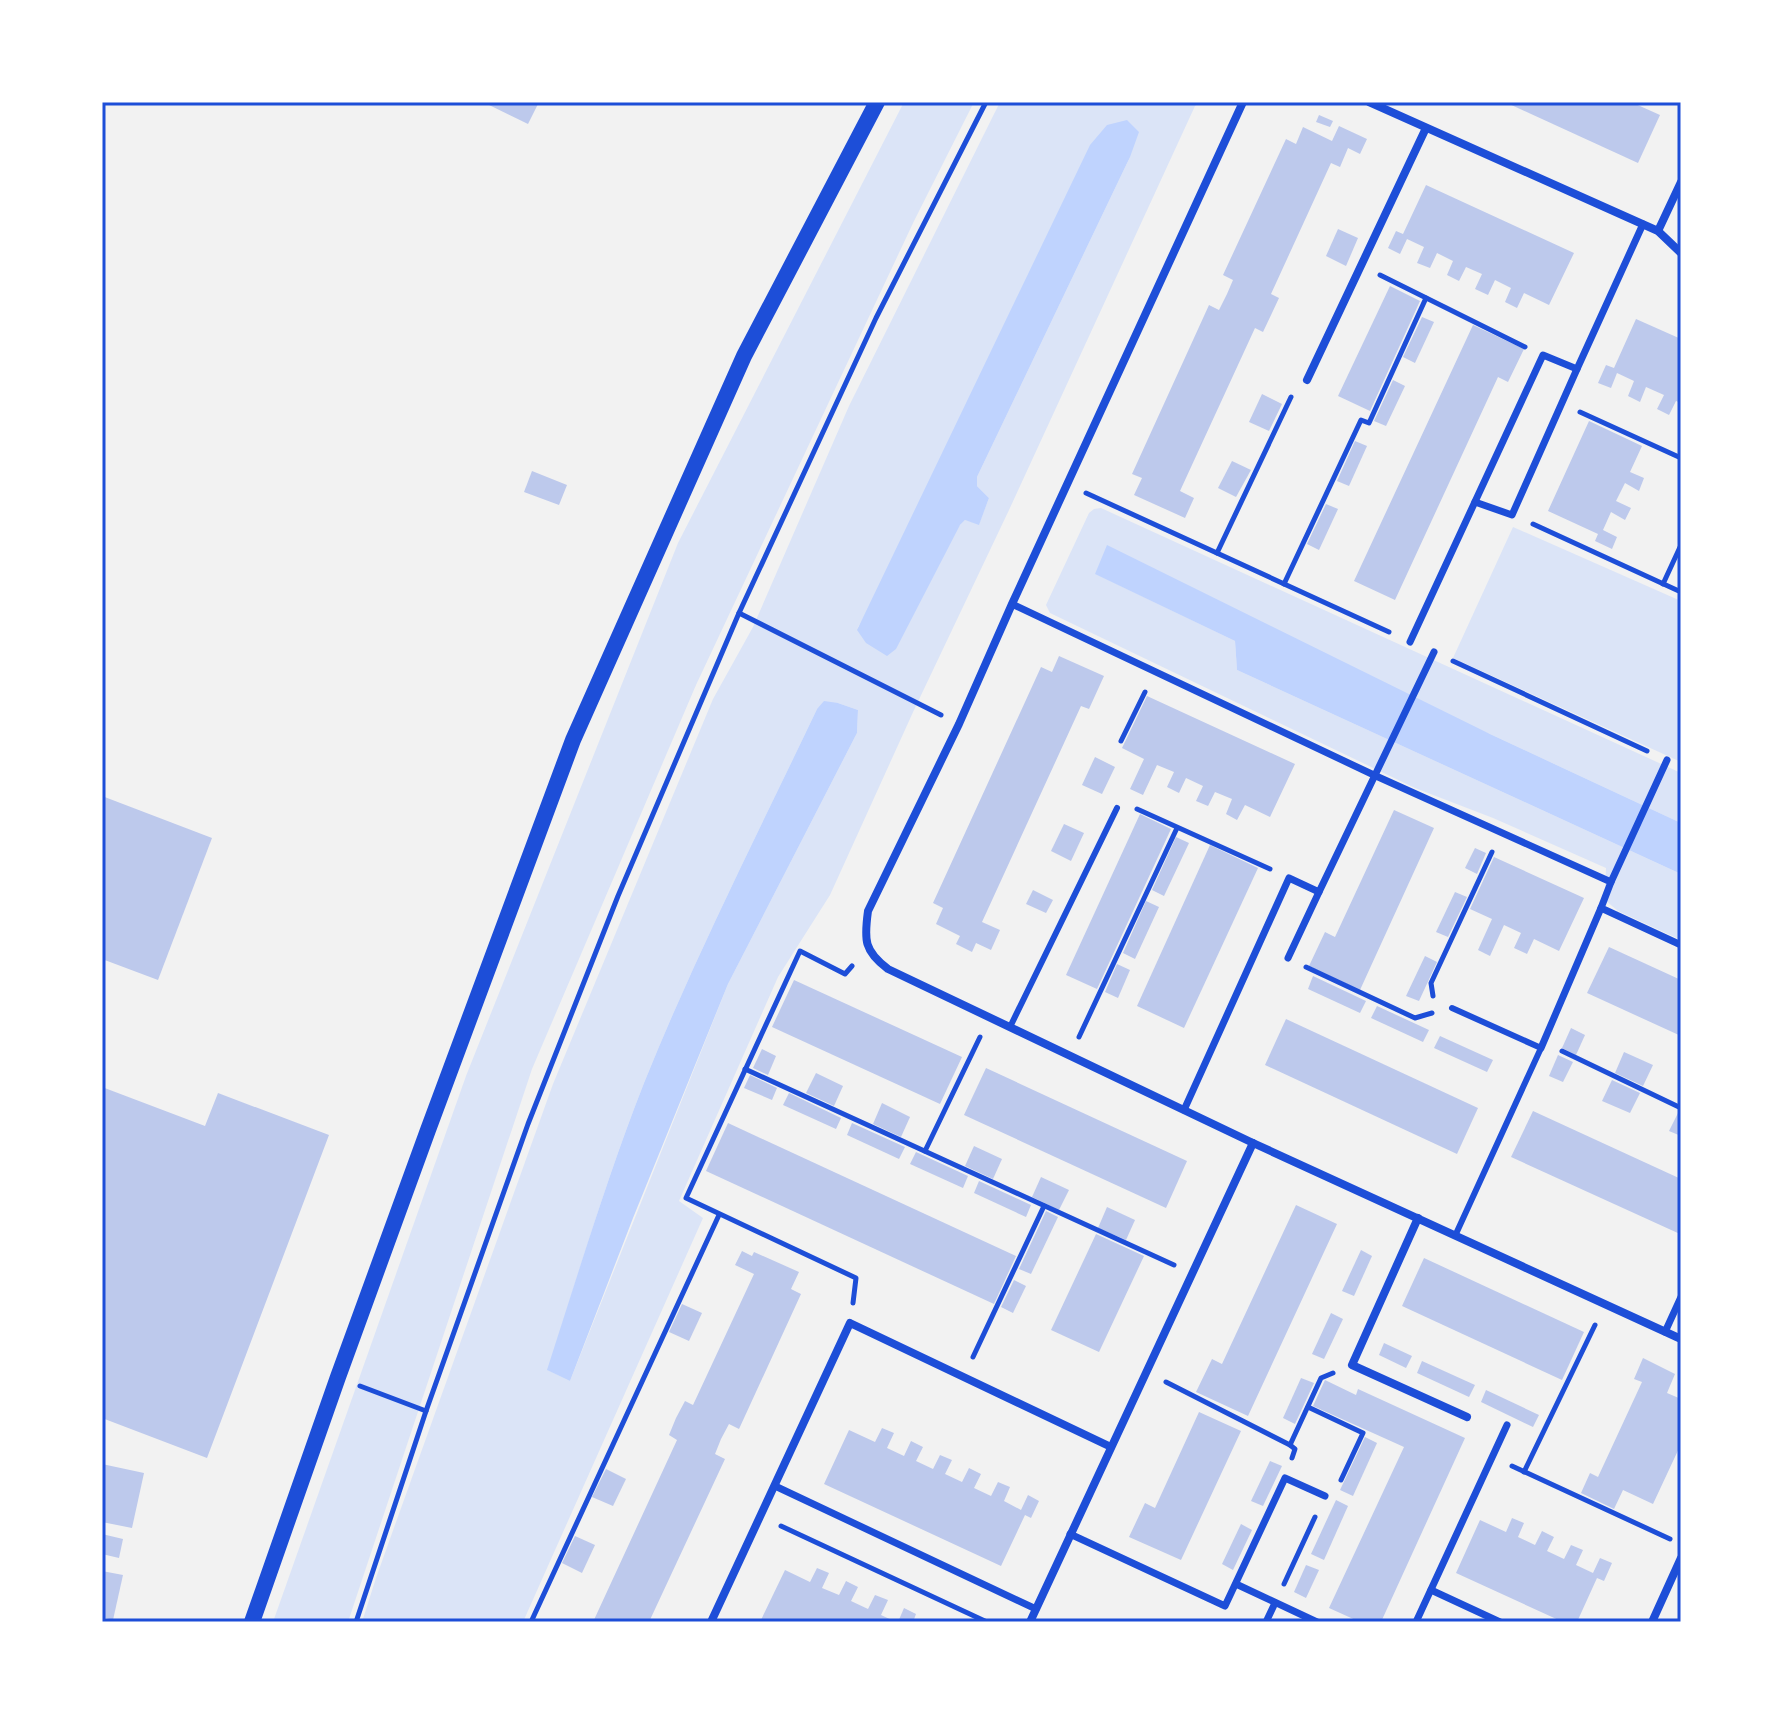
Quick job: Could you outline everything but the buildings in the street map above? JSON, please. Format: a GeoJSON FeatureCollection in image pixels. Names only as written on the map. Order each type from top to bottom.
{"type":"FeatureCollection","features":[{"type":"Feature","properties":{"kind":"main road"},"geometry":{"type":"LineString","coordinates":[[252,1622],[338,1377],[573,740],[744,356],[877,102]]}},
{"type":"Feature","properties":{"kind":"street"},"geometry":{"type":"LineString","coordinates":[[1243,102],[959,724],[868,911],[865,930],[867,948],[877,962],[888,969],[1253,1143],[1681,1339]]}},
{"type":"Feature","properties":{"kind":"street"},"geometry":{"type":"LineString","coordinates":[[1369,102],[1658,231],[1681,253]]}},
{"type":"Feature","properties":{"kind":"street"},"geometry":{"type":"LineString","coordinates":[[1307,380],[1426,128]]}},
{"type":"Feature","properties":{"kind":"street"},"geometry":{"type":"LineString","coordinates":[[1658,231],[1681,182]]}},
{"type":"Feature","properties":{"kind":"street"},"geometry":{"type":"LineString","coordinates":[[1475,502],[1512,515],[1643,224]]}},
{"type":"Feature","properties":{"kind":"street"},"geometry":{"type":"LineString","coordinates":[[1410,642],[1543,355],[1577,369]]}},
{"type":"Feature","properties":{"kind":"street"},"geometry":{"type":"LineString","coordinates":[[1012,604],[1376,776],[1611,882]]}},
{"type":"Feature","properties":{"kind":"street"},"geometry":{"type":"LineString","coordinates":[[1288,958],[1434,652]]}},
{"type":"Feature","properties":{"kind":"street"},"geometry":{"type":"LineString","coordinates":[[1542,1045],[1667,760]]}},
{"type":"Feature","properties":{"kind":"street"},"geometry":{"type":"LineString","coordinates":[[1184,1110],[1289,878],[1319,892]]}},
{"type":"Feature","properties":{"kind":"street"},"geometry":{"type":"LineString","coordinates":[[1601,908],[1681,945]]}},
{"type":"Feature","properties":{"kind":"street"},"geometry":{"type":"LineString","coordinates":[[1030,1622],[1253,1143]]}},
{"type":"Feature","properties":{"kind":"street"},"geometry":{"type":"LineString","coordinates":[[1418,1218],[1352,1365],[1467,1417]]}},
{"type":"Feature","properties":{"kind":"street"},"geometry":{"type":"LineString","coordinates":[[1665,1332],[1681,1297]]}},
{"type":"Feature","properties":{"kind":"street"},"geometry":{"type":"LineString","coordinates":[[711,1622],[850,1323],[1111,1447]]}},
{"type":"Feature","properties":{"kind":"street"},"geometry":{"type":"LineString","coordinates":[[1416,1622],[1507,1425]]}},
{"type":"Feature","properties":{"kind":"street"},"geometry":{"type":"LineString","coordinates":[[1070,1534],[1225,1606],[1285,1478],[1325,1496]]}},
{"type":"Feature","properties":{"kind":"street"},"geometry":{"type":"LineString","coordinates":[[775,1486],[1036,1609]]}},
{"type":"Feature","properties":{"kind":"street"},"geometry":{"type":"LineString","coordinates":[[1652,1622],[1681,1558]]}},
{"type":"Feature","properties":{"kind":"street"},"geometry":{"type":"LineString","coordinates":[[1236,1584],[1317,1622]]}},
{"type":"Feature","properties":{"kind":"street"},"geometry":{"type":"LineString","coordinates":[[1431,1590],[1500,1622]]}},
{"type":"Feature","properties":{"kind":"street"},"geometry":{"type":"LineString","coordinates":[[1266,1622],[1275,1603]]}},
{"type":"Feature","properties":{"kind":"lane"},"geometry":{"type":"LineString","coordinates":[[1010,1027],[1117,808]]}},
{"type":"Feature","properties":{"kind":"lane"},"geometry":{"type":"LineString","coordinates":[[1452,1008],[1542,1045],[1455,1236]]}},
{"type":"Feature","properties":{"kind":"path"},"geometry":{"type":"LineString","coordinates":[[356,1622],[426,1411],[528,1124],[618,896],[739,613],[876,318],[986,102]]}},
{"type":"Feature","properties":{"kind":"path"},"geometry":{"type":"LineString","coordinates":[[1361,266],[1543,355]]}},
{"type":"Feature","properties":{"kind":"path"},"geometry":{"type":"LineString","coordinates":[[1284,584],[1361,420],[1369,423],[1426,298]]}},
{"type":"Feature","properties":{"kind":"path"},"geometry":{"type":"LineString","coordinates":[[1217,553],[1300,377],[1307,380]]}},
{"type":"Feature","properties":{"kind":"path"},"geometry":{"type":"LineString","coordinates":[[1562,403],[1681,458]]}},
{"type":"Feature","properties":{"kind":"path"},"geometry":{"type":"LineString","coordinates":[[1068,485],[1410,642]]}},
{"type":"Feature","properties":{"kind":"path"},"geometry":{"type":"LineString","coordinates":[[1512,515],[1681,592]]}},
{"type":"Feature","properties":{"kind":"path"},"geometry":{"type":"LineString","coordinates":[[1663,584],[1681,545]]}},
{"type":"Feature","properties":{"kind":"path"},"geometry":{"type":"LineString","coordinates":[[739,613],[959,724]]}},
{"type":"Feature","properties":{"kind":"path"},"geometry":{"type":"LineString","coordinates":[[1434,652],[1667,760]]}},
{"type":"Feature","properties":{"kind":"path"},"geometry":{"type":"LineString","coordinates":[[1121,741],[1155,672]]}},
{"type":"Feature","properties":{"kind":"path"},"geometry":{"type":"LineString","coordinates":[[1117,808],[1120,802],[1289,878]]}},
{"type":"Feature","properties":{"kind":"path"},"geometry":{"type":"LineString","coordinates":[[1070,1056],[1177,828]]}},
{"type":"Feature","properties":{"kind":"path"},"geometry":{"type":"LineString","coordinates":[[1435,1013],[1431,983],[1501,833]]}},
{"type":"Feature","properties":{"kind":"path"},"geometry":{"type":"LineString","coordinates":[[850,1323],[856,1278],[686,1198],[800,951],[845,974],[867,948]]}},
{"type":"Feature","properties":{"kind":"path"},"geometry":{"type":"LineString","coordinates":[[1288,958],[1415,1018],[1452,1008]]}},
{"type":"Feature","properties":{"kind":"path"},"geometry":{"type":"LineString","coordinates":[[925,1151],[989,1017]]}},
{"type":"Feature","properties":{"kind":"path"},"geometry":{"type":"LineString","coordinates":[[1542,1045],[1681,1108]]}},
{"type":"Feature","properties":{"kind":"path"},"geometry":{"type":"LineString","coordinates":[[745,1069],[1192,1273]]}},
{"type":"Feature","properties":{"kind":"path"},"geometry":{"type":"LineString","coordinates":[[963,1377],[1044,1206]]}},
{"type":"Feature","properties":{"kind":"path"},"geometry":{"type":"LineString","coordinates":[[531,1622],[719,1215]]}},
{"type":"Feature","properties":{"kind":"path"},"geometry":{"type":"LineString","coordinates":[[1524,1472],[1605,1305]]}},
{"type":"Feature","properties":{"kind":"path"},"geometry":{"type":"LineString","coordinates":[[1290,1445],[1321,1378],[1352,1365]]}},
{"type":"Feature","properties":{"kind":"path"},"geometry":{"type":"LineString","coordinates":[[1146,1372],[1290,1445],[1295,1449],[1285,1478]]}},
{"type":"Feature","properties":{"kind":"path"},"geometry":{"type":"LineString","coordinates":[[338,1377],[426,1411]]}},
{"type":"Feature","properties":{"kind":"path"},"geometry":{"type":"LineString","coordinates":[[1275,1603],[1325,1496],[1337,1488],[1363,1433],[1308,1407]]}},
{"type":"Feature","properties":{"kind":"path"},"geometry":{"type":"LineString","coordinates":[[1493,1456],[1681,1545]]}},
{"type":"Feature","properties":{"kind":"path"},"geometry":{"type":"LineString","coordinates":[[760,1517],[987,1622]]}},
{"type":"Feature","properties":{"kind":"shaded area"},"geometry":{"type":"Polygon","coordinates":[[[904,102],[974,102],[914,221],[696,685],[532,1069],[348,1622],[273,1622],[466,1076],[678,543],[904,102]]]}},
{"type":"Feature","properties":{"kind":"shaded area"},"geometry":{"type":"Polygon","coordinates":[[[1000,102],[1199,102],[830,895],[778,977],[679,1201],[703,1218],[523,1622],[362,1622],[553,1084],[713,699],[753,627],[849,406],[1000,102]],[[1130,157],[857,629],[965,520],[979,524],[989,498],[977,486],[977,477],[1130,157]],[[838,703],[817,709],[706,942],[630,1118],[548,1370],[570,1381],[728,984],[857,733],[858,710],[838,703]]]}},
{"type":"Feature","properties":{"kind":"shaded area"},"geometry":{"type":"Polygon","coordinates":[[[1101,508],[1681,773],[1681,823],[1490,734],[1096,574],[1235,641],[1237,670],[1681,874],[1681,940],[1618,911],[1605,900],[1606,868],[1493,818],[1415,788],[1050,613],[1046,605],[1089,513],[1101,508]]]}},
{"type":"Feature","properties":{"kind":"shaded area"},"geometry":{"type":"Polygon","coordinates":[[[1513,527],[1681,601],[1681,762],[1453,658],[1513,527]]]}},
{"type":"Feature","properties":{"kind":"water"},"geometry":{"type":"Polygon","coordinates":[[[1127,120],[1139,132],[1130,157],[977,477],[977,486],[989,498],[979,525],[965,520],[960,525],[896,649],[887,656],[866,643],[857,630],[1090,145],[1107,125],[1127,120]]]}},
{"type":"Feature","properties":{"kind":"water"},"geometry":{"type":"Polygon","coordinates":[[[1107,545],[1490,734],[1681,823],[1681,874],[1237,670],[1235,641],[1095,574],[1107,545]]]}},
{"type":"Feature","properties":{"kind":"water"},"geometry":{"type":"Polygon","coordinates":[[[824,701],[858,710],[857,733],[728,984],[570,1381],[547,1370],[630,1118],[706,942],[817,709],[824,701]]]}}]}
